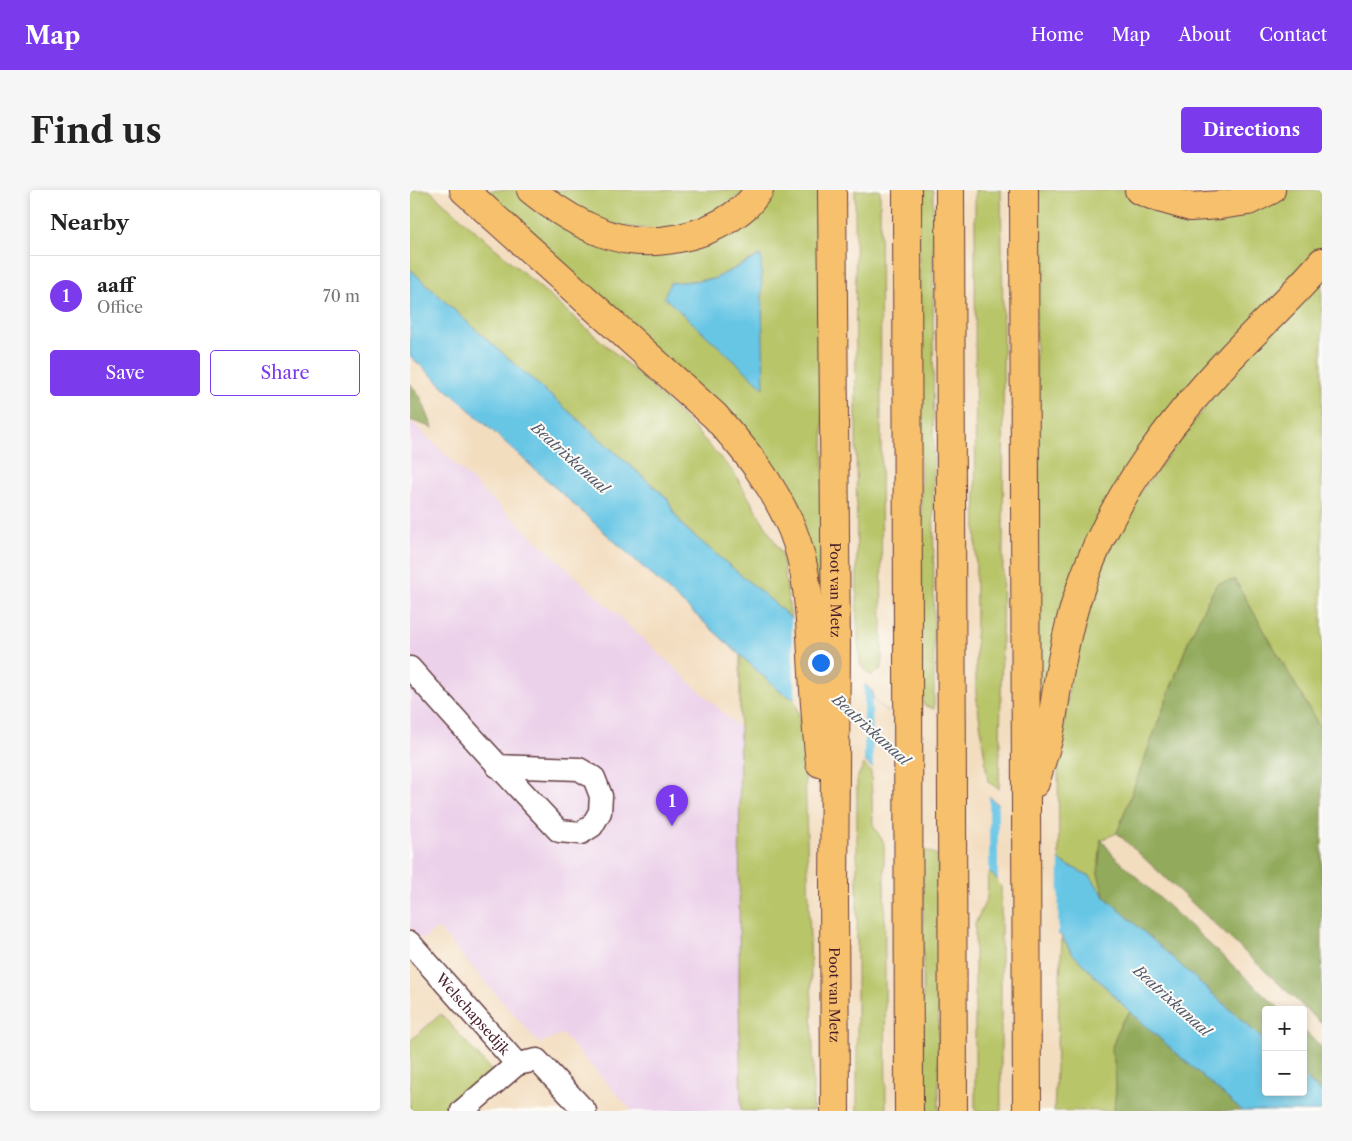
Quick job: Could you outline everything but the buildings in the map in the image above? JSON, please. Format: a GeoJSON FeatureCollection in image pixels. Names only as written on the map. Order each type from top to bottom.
{"type":"FeatureCollection","features":[{"type":"Feature","properties":{"kind":"highway"},"geometry":{"type":"LineString","coordinates":[[464,190],[715,416],[749,454],[768,480],[792,530],[799,553],[806,588],[826,736]]}},
{"type":"Feature","properties":{"kind":"highway"},"geometry":{"type":"LineString","coordinates":[[531,190],[563,214],[604,234],[632,240],[665,240],[696,233],[723,222],[747,204],[759,190]]}},
{"type":"Feature","properties":{"kind":"highway","name":"Poot van Metz"},"geometry":{"type":"LineString","coordinates":[[832,190],[836,648],[826,736],[834,886],[835,1111]]}},
{"type":"Feature","properties":{"kind":"highway"},"geometry":{"type":"LineString","coordinates":[[907,190],[910,1111]]}},
{"type":"Feature","properties":{"kind":"highway"},"geometry":{"type":"LineString","coordinates":[[950,190],[953,1111]]}},
{"type":"Feature","properties":{"kind":"highway"},"geometry":{"type":"LineString","coordinates":[[1024,190],[1027,1111]]}},
{"type":"Feature","properties":{"kind":"highway"},"geometry":{"type":"LineString","coordinates":[[1140,190],[1159,198],[1191,207],[1248,201],[1271,190]]}},
{"type":"Feature","properties":{"kind":"highway"},"geometry":{"type":"LineString","coordinates":[[1026,815],[1048,738],[1062,658],[1073,614],[1091,562],[1120,501],[1144,462],[1195,397],[1231,357],[1295,293],[1322,262]]}},
{"type":"Feature","properties":{"kind":"street"},"geometry":{"type":"LineString","coordinates":[[410,668],[498,766]]}},
{"type":"Feature","properties":{"kind":"street","name":"Welschapsedijk"},"geometry":{"type":"LineString","coordinates":[[410,942],[516,1064]]}},
{"type":"Feature","properties":{"kind":"street","name":"Welschapsedijk"},"geometry":{"type":"LineString","coordinates":[[462,1111],[516,1064],[536,1060],[584,1111]]}},
{"type":"Feature","properties":{"kind":"shaded area"},"geometry":{"type":"Polygon","coordinates":[[[410,420],[485,493],[744,732],[764,1111],[632,1111],[562,1034],[539,1043],[438,928],[422,940],[410,926],[410,420]]]}},
{"type":"Feature","properties":{"kind":"green space"},"geometry":{"type":"Polygon","coordinates":[[[410,190],[429,190],[643,378],[692,426],[734,473],[782,554],[791,618],[685,528],[674,513],[667,498],[410,269],[410,190]]]}},
{"type":"Feature","properties":{"kind":"green space"},"geometry":{"type":"Polygon","coordinates":[[[475,190],[521,190],[635,247],[767,190],[822,190],[824,601],[816,602],[792,507],[475,190]],[[760,255],[714,279],[670,283],[763,387],[760,255]]]}},
{"type":"Feature","properties":{"kind":"green space"},"geometry":{"type":"Polygon","coordinates":[[[547,190],[747,190],[702,221],[666,231],[604,224],[547,190]]]}},
{"type":"Feature","properties":{"kind":"green space"},"geometry":{"type":"Polygon","coordinates":[[[855,190],[880,190],[882,668],[871,676],[860,665],[857,621],[855,190]]]}},
{"type":"Feature","properties":{"kind":"green space"},"geometry":{"type":"Polygon","coordinates":[[[918,190],[933,190],[934,709],[923,705],[918,190]]]}},
{"type":"Feature","properties":{"kind":"green space"},"geometry":{"type":"Polygon","coordinates":[[[975,190],[1001,190],[1003,490],[999,789],[988,782],[976,693],[975,190]]]}},
{"type":"Feature","properties":{"kind":"green space"},"geometry":{"type":"Polygon","coordinates":[[[1035,190],[1126,190],[1156,206],[1278,194],[1285,190],[1322,190],[1322,248],[1113,495],[1038,737],[1035,190]]]}},
{"type":"Feature","properties":{"kind":"green space"},"geometry":{"type":"Polygon","coordinates":[[[1322,273],[1322,731],[1235,580],[1217,584],[1188,642],[1117,833],[1101,840],[1098,874],[1105,897],[1090,876],[1063,863],[1059,859],[1058,766],[1071,671],[1093,584],[1130,506],[1239,363],[1322,273]]]}},
{"type":"Feature","properties":{"kind":"green space"},"geometry":{"type":"Polygon","coordinates":[[[410,383],[421,398],[433,428],[410,420],[410,383]]]}},
{"type":"Feature","properties":{"kind":"green space"},"geometry":{"type":"Polygon","coordinates":[[[1235,580],[1322,731],[1322,1024],[1307,1010],[1307,1006],[1303,1006],[1117,833],[1188,642],[1217,584],[1235,580]]]}},
{"type":"Feature","properties":{"kind":"green space"},"geometry":{"type":"Polygon","coordinates":[[[740,655],[782,693],[795,699],[804,739],[813,1041],[813,1111],[741,1111],[739,998],[740,655]]]}},
{"type":"Feature","properties":{"kind":"green space"},"geometry":{"type":"Polygon","coordinates":[[[864,764],[871,772],[873,825],[884,843],[886,1111],[857,1111],[857,778],[864,764]]]}},
{"type":"Feature","properties":{"kind":"green space"},"geometry":{"type":"Polygon","coordinates":[[[1101,839],[1113,855],[1277,1006],[1262,1006],[1262,1038],[1105,897],[1098,874],[1101,839]]]}},
{"type":"Feature","properties":{"kind":"green space"},"geometry":{"type":"Polygon","coordinates":[[[923,849],[938,855],[939,1111],[923,1111],[923,849]]]}},
{"type":"Feature","properties":{"kind":"green space"},"geometry":{"type":"Polygon","coordinates":[[[988,871],[1001,882],[1001,1111],[975,1111],[975,924],[987,898],[988,871]]]}},
{"type":"Feature","properties":{"kind":"green space"},"geometry":{"type":"Polygon","coordinates":[[[1062,937],[1071,952],[1130,1012],[1121,1023],[1111,1050],[1115,1065],[1114,1111],[1054,1111],[1062,937]]]}},
{"type":"Feature","properties":{"kind":"green space"},"geometry":{"type":"Polygon","coordinates":[[[1130,1012],[1242,1111],[1114,1111],[1115,1065],[1111,1050],[1121,1023],[1130,1012]]]}},
{"type":"Feature","properties":{"kind":"green space"},"geometry":{"type":"Polygon","coordinates":[[[441,1014],[495,1075],[454,1111],[410,1111],[410,1041],[441,1014]]]}},
{"type":"Feature","properties":{"kind":"green space"},"geometry":{"type":"Polygon","coordinates":[[[1307,1034],[1322,1047],[1322,1093],[1307,1080],[1307,1034]]]}},
{"type":"Feature","properties":{"kind":"water"},"geometry":{"type":"Polygon","coordinates":[[[761,255],[764,388],[664,297],[670,283],[714,279],[761,255]]]}},
{"type":"Feature","properties":{"kind":"water","name":"Beatrixkanaal"},"geometry":{"type":"Polygon","coordinates":[[[410,269],[667,498],[674,513],[685,528],[772,601],[873,692],[873,700],[934,753],[941,753],[1063,863],[1090,876],[1105,897],[1262,1038],[1262,1096],[1307,1096],[1307,1080],[1322,1093],[1322,1111],[1242,1111],[1130,1012],[1071,952],[1062,937],[988,871],[988,864],[932,809],[917,809],[798,700],[782,693],[410,356],[410,269]]]}},
{"type":"Feature","properties":{"kind":"pier"},"geometry":{"type":"Polygon","coordinates":[[[791,615],[864,680],[864,762],[795,702],[791,615]]]}},
{"type":"Feature","properties":{"kind":"pier"},"geometry":{"type":"Polygon","coordinates":[[[872,699],[888,713],[900,713],[935,745],[935,752],[943,752],[989,793],[989,875],[986,872],[984,861],[973,851],[962,850],[931,820],[930,812],[916,811],[873,771],[872,699]]]}},
{"type":"Feature","properties":{"kind":"pier"},"geometry":{"type":"Polygon","coordinates":[[[998,801],[1059,856],[1058,937],[998,883],[998,801]]]}},
{"type":"Feature","properties":{"kind":"place","name":"aaff"},"geometry":{"type":"Point","coordinates":[672,826]}}]}
